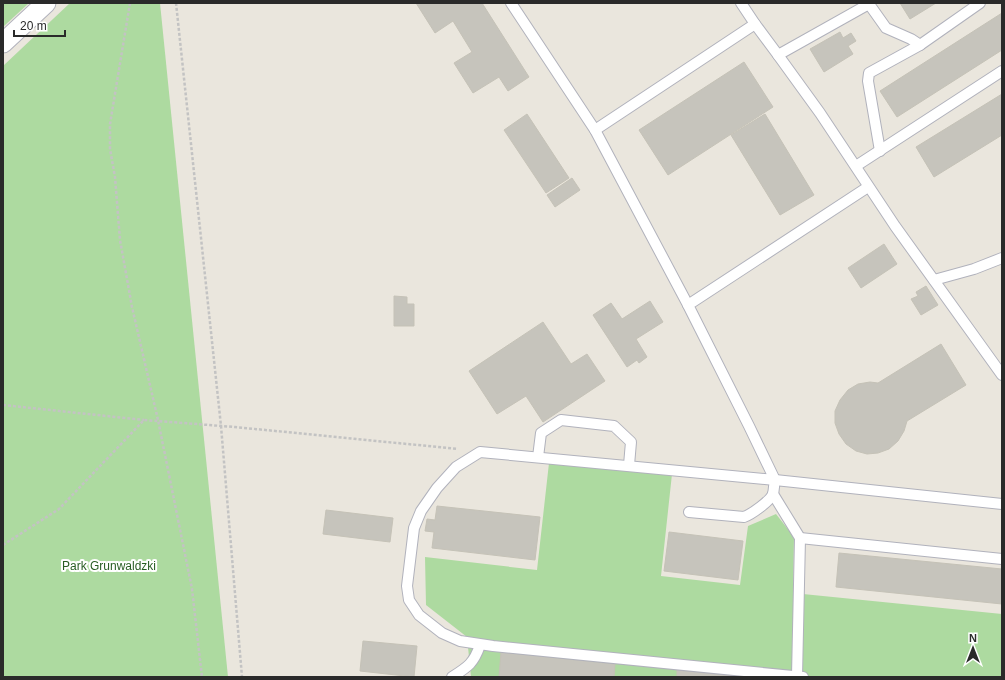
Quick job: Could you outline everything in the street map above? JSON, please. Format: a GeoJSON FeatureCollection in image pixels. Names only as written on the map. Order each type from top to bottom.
{"type":"FeatureCollection","features":[{"type":"Feature","properties":{"kind":"street"},"geometry":{"type":"LineString","coordinates":[[3,43],[46,3]]}},
{"type":"Feature","properties":{"kind":"lane"},"geometry":{"type":"LineString","coordinates":[[511,3],[595,130],[688,305],[775,480],[773,494],[750,515],[744,517],[689,512]]}},
{"type":"Feature","properties":{"kind":"lane"},"geometry":{"type":"LineString","coordinates":[[741,3],[820,113],[856,166],[868,187],[1002,375]]}},
{"type":"Feature","properties":{"kind":"lane"},"geometry":{"type":"LineString","coordinates":[[778,55],[869,3],[886,28],[911,39],[920,45]]}},
{"type":"Feature","properties":{"kind":"lane"},"geometry":{"type":"LineString","coordinates":[[880,151],[868,81],[869,73],[920,45],[980,3]]}},
{"type":"Feature","properties":{"kind":"lane"},"geometry":{"type":"LineString","coordinates":[[595,130],[755,24]]}},
{"type":"Feature","properties":{"kind":"lane"},"geometry":{"type":"LineString","coordinates":[[856,166],[1002,71]]}},
{"type":"Feature","properties":{"kind":"lane"},"geometry":{"type":"LineString","coordinates":[[688,305],[868,187]]}},
{"type":"Feature","properties":{"kind":"lane"},"geometry":{"type":"LineString","coordinates":[[934,280],[974,269],[1002,258]]}},
{"type":"Feature","properties":{"kind":"lane"},"geometry":{"type":"LineString","coordinates":[[538,457],[541,433],[561,420],[614,426],[631,442],[629,465]]}},
{"type":"Feature","properties":{"kind":"lane"},"geometry":{"type":"LineString","coordinates":[[773,494],[800,538],[800,677],[480,645],[460,641],[442,633],[419,615],[409,600],[407,586],[414,528],[421,511],[437,488],[456,467],[480,452],[629,465],[1002,504]]}},
{"type":"Feature","properties":{"kind":"lane"},"geometry":{"type":"LineString","coordinates":[[800,538],[1002,560]]}},
{"type":"Feature","properties":{"kind":"lane"},"geometry":{"type":"LineString","coordinates":[[452,677],[469,665],[476,657],[480,645]]}},
{"type":"Feature","properties":{"kind":"path"},"geometry":{"type":"LineString","coordinates":[[130,3],[110,124],[110,148],[115,176],[120,240],[132,307],[158,420],[192,589],[202,677]]}},
{"type":"Feature","properties":{"kind":"path"},"geometry":{"type":"LineString","coordinates":[[176,3],[221,426],[242,677]]}},
{"type":"Feature","properties":{"kind":"path"},"geometry":{"type":"LineString","coordinates":[[3,406],[480,452]]}},
{"type":"Feature","properties":{"kind":"path"},"geometry":{"type":"LineString","coordinates":[[3,545],[59,509],[144,420]]}},
{"type":"Feature","properties":{"kind":"green space"},"geometry":{"type":"Polygon","coordinates":[[[3,3],[29,3],[3,27],[3,3]]]}},
{"type":"Feature","properties":{"kind":"green space","name":"Park Grunwaldzki"},"geometry":{"type":"Polygon","coordinates":[[[70,3],[160,3],[228,677],[3,677],[3,66],[70,3]]]}},
{"type":"Feature","properties":{"kind":"green space"},"geometry":{"type":"Polygon","coordinates":[[[549,463],[672,474],[661,576],[740,585],[748,526],[776,514],[794,537],[793,593],[1002,614],[1002,677],[471,677],[467,637],[426,605],[425,557],[537,570],[549,463]]]}},
{"type":"Feature","properties":{"kind":"building"},"geometry":{"type":"Polygon","coordinates":[[[416,3],[482,3],[529,77],[508,91],[499,77],[473,93],[454,63],[472,52],[453,21],[435,33],[416,3]]]}},
{"type":"Feature","properties":{"kind":"building"},"geometry":{"type":"Polygon","coordinates":[[[900,3],[936,3],[910,19],[900,3]]]}},
{"type":"Feature","properties":{"kind":"building"},"geometry":{"type":"Polygon","coordinates":[[[1002,13],[1002,50],[897,117],[880,91],[1002,13]]]}},
{"type":"Feature","properties":{"kind":"building"},"geometry":{"type":"Polygon","coordinates":[[[840,32],[843,38],[851,33],[856,41],[848,46],[853,54],[824,72],[810,49],[840,32]]]}},
{"type":"Feature","properties":{"kind":"building"},"geometry":{"type":"Polygon","coordinates":[[[744,62],[773,107],[668,175],[639,130],[744,62]]]}},
{"type":"Feature","properties":{"kind":"building"},"geometry":{"type":"Polygon","coordinates":[[[1002,94],[1002,135],[934,177],[916,147],[1002,94]]]}},
{"type":"Feature","properties":{"kind":"building"},"geometry":{"type":"Polygon","coordinates":[[[527,114],[569,178],[546,193],[504,130],[527,114]]]}},
{"type":"Feature","properties":{"kind":"building"},"geometry":{"type":"Polygon","coordinates":[[[765,114],[814,195],[780,215],[731,135],[765,114]]]}},
{"type":"Feature","properties":{"kind":"building"},"geometry":{"type":"Polygon","coordinates":[[[572,178],[580,190],[555,207],[547,195],[572,178]]]}},
{"type":"Feature","properties":{"kind":"building"},"geometry":{"type":"Polygon","coordinates":[[[884,244],[897,264],[861,288],[848,268],[884,244]]]}},
{"type":"Feature","properties":{"kind":"building"},"geometry":{"type":"Polygon","coordinates":[[[926,286],[938,305],[921,315],[911,299],[918,296],[916,292],[926,286]]]}},
{"type":"Feature","properties":{"kind":"building"},"geometry":{"type":"Polygon","coordinates":[[[394,296],[407,297],[407,304],[414,304],[414,326],[394,326],[394,296]]]}},
{"type":"Feature","properties":{"kind":"building"},"geometry":{"type":"Polygon","coordinates":[[[650,301],[663,322],[636,339],[647,357],[639,363],[637,360],[627,367],[593,315],[611,303],[622,319],[650,301]]]}},
{"type":"Feature","properties":{"kind":"building"},"geometry":{"type":"Polygon","coordinates":[[[543,322],[571,364],[587,354],[605,381],[543,422],[526,396],[497,414],[469,371],[543,322]]]}},
{"type":"Feature","properties":{"kind":"building"},"geometry":{"type":"Polygon","coordinates":[[[941,344],[966,385],[907,421],[904,431],[898,441],[889,449],[878,453],[867,454],[856,451],[846,444],[839,434],[835,423],[835,411],[840,400],[848,390],[858,384],[870,382],[878,383],[941,344]]]}},
{"type":"Feature","properties":{"kind":"building"},"geometry":{"type":"Polygon","coordinates":[[[437,506],[540,517],[535,560],[432,548],[434,532],[425,531],[427,519],[435,520],[437,506]]]}},
{"type":"Feature","properties":{"kind":"building"},"geometry":{"type":"Polygon","coordinates":[[[326,510],[393,518],[390,542],[323,534],[326,510]]]}},
{"type":"Feature","properties":{"kind":"building"},"geometry":{"type":"Polygon","coordinates":[[[669,532],[743,541],[738,580],[664,571],[669,532]]]}},
{"type":"Feature","properties":{"kind":"building"},"geometry":{"type":"Polygon","coordinates":[[[839,553],[1002,569],[1002,604],[836,587],[839,553]]]}},
{"type":"Feature","properties":{"kind":"building"},"geometry":{"type":"Polygon","coordinates":[[[363,641],[417,646],[414,677],[360,671],[363,641]]]}},
{"type":"Feature","properties":{"kind":"building"},"geometry":{"type":"Polygon","coordinates":[[[501,652],[615,664],[614,677],[499,677],[501,652]]]}},
{"type":"Feature","properties":{"kind":"building"},"geometry":{"type":"Polygon","coordinates":[[[677,669],[748,677],[677,677],[677,669]]]}}]}
